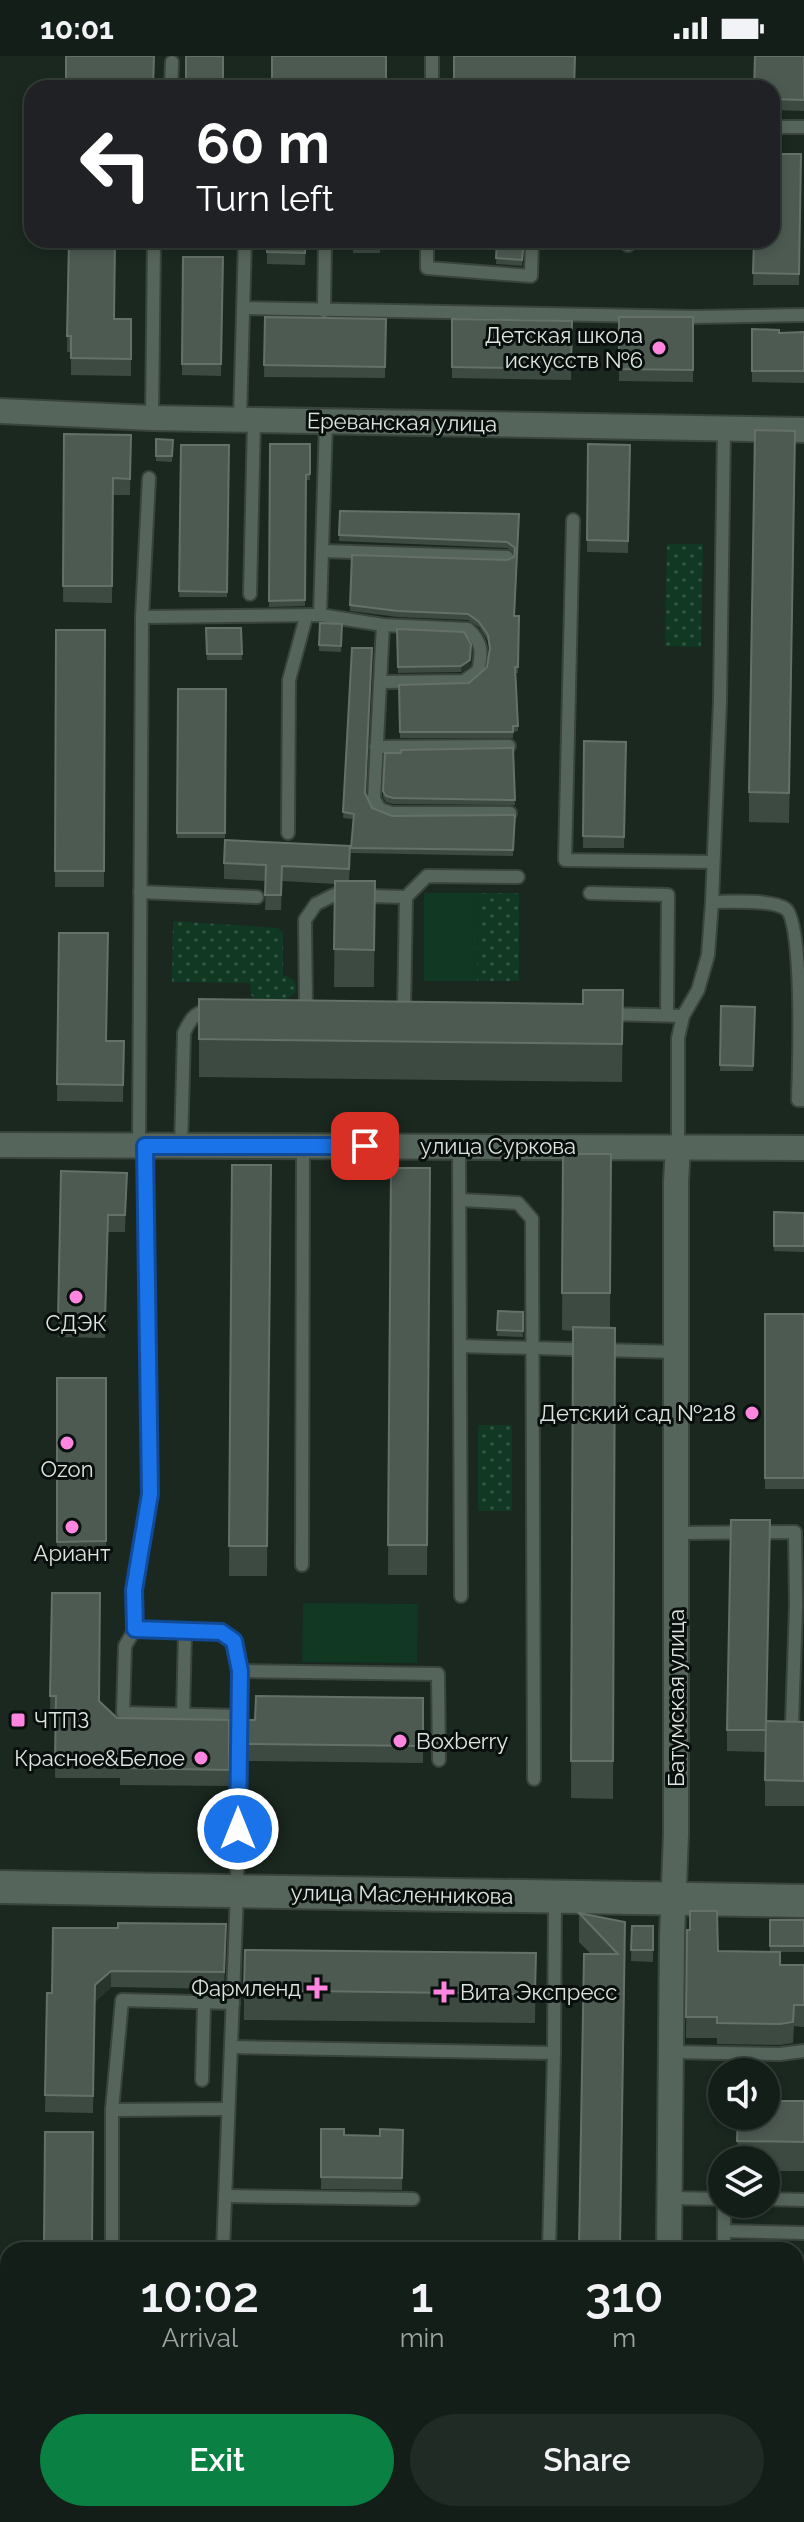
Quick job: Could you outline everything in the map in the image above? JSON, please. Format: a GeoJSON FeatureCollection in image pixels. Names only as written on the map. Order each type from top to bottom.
{"type":"FeatureCollection","features":[{"type":"Feature","properties":{"kind":"street","name":"Ереванская улица"},"geometry":{"type":"LineString","coordinates":[[0,411],[152,418],[804,430]]}},
{"type":"Feature","properties":{"kind":"street","name":"улица Суркова"},"geometry":{"type":"LineString","coordinates":[[0,1145],[804,1148]]}},
{"type":"Feature","properties":{"kind":"street","name":"Батумская улица"},"geometry":{"type":"LineString","coordinates":[[669,2242],[678,1146]]}},
{"type":"Feature","properties":{"kind":"street","name":"улица Масленникова"},"geometry":{"type":"LineString","coordinates":[[0,1887],[804,1901]]}},
{"type":"Feature","properties":{"kind":"lane"},"geometry":{"type":"LineString","coordinates":[[432,56],[432,80]]}},
{"type":"Feature","properties":{"kind":"lane"},"geometry":{"type":"LineString","coordinates":[[171,80],[172,62]]}},
{"type":"Feature","properties":{"kind":"lane"},"geometry":{"type":"LineString","coordinates":[[780,127],[804,127]]}},
{"type":"Feature","properties":{"kind":"lane"},"geometry":{"type":"LineString","coordinates":[[152,418],[154,248]]}},
{"type":"Feature","properties":{"kind":"lane"},"geometry":{"type":"LineString","coordinates":[[245,248],[250,594]]}},
{"type":"Feature","properties":{"kind":"lane"},"geometry":{"type":"LineString","coordinates":[[324,311],[325,248]]}},
{"type":"Feature","properties":{"kind":"lane"},"geometry":{"type":"LineString","coordinates":[[427,248],[427,268],[531,276],[532,248]]}},
{"type":"Feature","properties":{"kind":"lane"},"geometry":{"type":"LineString","coordinates":[[244,308],[694,317],[804,315]]}},
{"type":"Feature","properties":{"kind":"lane"},"geometry":{"type":"LineString","coordinates":[[320,615],[326,421]]}},
{"type":"Feature","properties":{"kind":"lane"},"geometry":{"type":"LineString","coordinates":[[678,1146],[678,1038],[683,1016],[698,990],[708,955],[712,902],[720,701],[724,428]]}},
{"type":"Feature","properties":{"kind":"lane"},"geometry":{"type":"LineString","coordinates":[[149,478],[142,617],[140,892],[150,1494],[134,1590],[135,1629],[125,1646],[123,1713],[239,1716]]}},
{"type":"Feature","properties":{"kind":"lane"},"geometry":{"type":"LineString","coordinates":[[573,520],[565,860],[713,862]]}},
{"type":"Feature","properties":{"kind":"lane"},"geometry":{"type":"LineString","coordinates":[[322,551],[507,557]]}},
{"type":"Feature","properties":{"kind":"lane"},"geometry":{"type":"LineString","coordinates":[[142,617],[320,615],[383,625],[468,629],[477,637],[482,653],[478,671],[464,681],[382,682]]}},
{"type":"Feature","properties":{"kind":"lane"},"geometry":{"type":"LineString","coordinates":[[288,833],[289,680],[306,617]]}},
{"type":"Feature","properties":{"kind":"lane"},"geometry":{"type":"LineString","coordinates":[[383,625],[374,799],[380,809],[392,813],[510,813]]}},
{"type":"Feature","properties":{"kind":"lane"},"geometry":{"type":"LineString","coordinates":[[376,747],[509,746]]}},
{"type":"Feature","properties":{"kind":"lane"},"geometry":{"type":"LineString","coordinates":[[404,1013],[406,897],[427,876],[518,877]]}},
{"type":"Feature","properties":{"kind":"lane"},"geometry":{"type":"LineString","coordinates":[[140,892],[257,897]]}},
{"type":"Feature","properties":{"kind":"lane"},"geometry":{"type":"LineString","coordinates":[[590,893],[668,895],[667,1015]]}},
{"type":"Feature","properties":{"kind":"lane"},"geometry":{"type":"LineString","coordinates":[[306,1012],[305,920],[316,904],[334,895],[406,897]]}},
{"type":"Feature","properties":{"kind":"lane"},"geometry":{"type":"LineString","coordinates":[[712,902],[776,904],[788,910],[794,921],[802,962],[798,1100],[804,1100]]}},
{"type":"Feature","properties":{"kind":"lane"},"geometry":{"type":"LineString","coordinates":[[181,1146],[184,1033],[190,1018],[202,1010],[232,1011]]}},
{"type":"Feature","properties":{"kind":"lane"},"geometry":{"type":"LineString","coordinates":[[291,1011],[320,1012]]}},
{"type":"Feature","properties":{"kind":"lane"},"geometry":{"type":"LineString","coordinates":[[390,1013],[419,1013]]}},
{"type":"Feature","properties":{"kind":"lane"},"geometry":{"type":"LineString","coordinates":[[601,1014],[683,1016]]}},
{"type":"Feature","properties":{"kind":"lane"},"geometry":{"type":"LineString","coordinates":[[459,1145],[461,1596]]}},
{"type":"Feature","properties":{"kind":"lane"},"geometry":{"type":"LineString","coordinates":[[302,1565],[303,1146]]}},
{"type":"Feature","properties":{"kind":"lane"},"geometry":{"type":"LineString","coordinates":[[461,1200],[518,1203],[532,1219],[534,1779]]}},
{"type":"Feature","properties":{"kind":"lane"},"geometry":{"type":"LineString","coordinates":[[460,1346],[676,1352]]}},
{"type":"Feature","properties":{"kind":"lane"},"geometry":{"type":"LineString","coordinates":[[677,1533],[795,1532],[800,1606],[792,1723]]}},
{"type":"Feature","properties":{"kind":"lane"},"geometry":{"type":"LineString","coordinates":[[135,1629],[221,1632],[234,1641],[240,1671],[237,1892],[223,2242]]}},
{"type":"Feature","properties":{"kind":"lane"},"geometry":{"type":"LineString","coordinates":[[183,1715],[185,1632]]}},
{"type":"Feature","properties":{"kind":"lane"},"geometry":{"type":"LineString","coordinates":[[240,1671],[438,1674],[439,1760]]}},
{"type":"Feature","properties":{"kind":"lane"},"geometry":{"type":"LineString","coordinates":[[549,2242],[555,1897]]}},
{"type":"Feature","properties":{"kind":"lane"},"geometry":{"type":"LineString","coordinates":[[112,2242],[112,2110],[122,2000],[233,2003]]}},
{"type":"Feature","properties":{"kind":"lane"},"geometry":{"type":"LineString","coordinates":[[202,2080],[204,2002]]}},
{"type":"Feature","properties":{"kind":"lane"},"geometry":{"type":"LineString","coordinates":[[231,2047],[554,2053]]}},
{"type":"Feature","properties":{"kind":"lane"},"geometry":{"type":"LineString","coordinates":[[671,2052],[780,2054],[804,2051]]}},
{"type":"Feature","properties":{"kind":"lane"},"geometry":{"type":"LineString","coordinates":[[112,2110],[228,2109]]}},
{"type":"Feature","properties":{"kind":"lane"},"geometry":{"type":"LineString","coordinates":[[225,2196],[413,2199]]}},
{"type":"Feature","properties":{"kind":"lane"},"geometry":{"type":"LineString","coordinates":[[669,2198],[708,2200]]}},
{"type":"Feature","properties":{"kind":"lane"},"geometry":{"type":"LineString","coordinates":[[780,2199],[804,2200]]}},
{"type":"Feature","properties":{"kind":"lane"},"geometry":{"type":"LineString","coordinates":[[724,2218],[724,2242]]}},
{"type":"Feature","properties":{"kind":"lane"},"geometry":{"type":"LineString","coordinates":[[724,2231],[803,2233]]}},
{"type":"Feature","properties":{"kind":"green space"},"geometry":{"type":"Polygon","coordinates":[[[667,544],[703,544],[701,647],[665,646],[667,544]]]}},
{"type":"Feature","properties":{"kind":"green space"},"geometry":{"type":"Polygon","coordinates":[[[424,893],[478,893],[477,981],[424,981],[424,893]]]}},
{"type":"Feature","properties":{"kind":"green space"},"geometry":{"type":"Polygon","coordinates":[[[478,893],[519,893],[519,981],[477,981],[478,893]]]}},
{"type":"Feature","properties":{"kind":"green space"},"geometry":{"type":"Polygon","coordinates":[[[173,921],[278,928],[283,933],[283,975],[294,980],[296,992],[287,999],[256,999],[251,995],[250,983],[172,982],[173,921]]]}},
{"type":"Feature","properties":{"kind":"green space"},"geometry":{"type":"Polygon","coordinates":[[[478,1425],[512,1425],[512,1511],[478,1511],[478,1425]]]}},
{"type":"Feature","properties":{"kind":"green space"},"geometry":{"type":"Polygon","coordinates":[[[303,1603],[418,1604],[417,1663],[302,1662],[303,1603]]]}},
{"type":"Feature","properties":{"kind":"building"},"geometry":{"type":"Polygon","coordinates":[[[66,56],[154,56],[153,80],[66,80],[66,56]]]}},
{"type":"Feature","properties":{"kind":"building"},"geometry":{"type":"Polygon","coordinates":[[[186,56],[223,56],[223,80],[186,80],[186,56]]]}},
{"type":"Feature","properties":{"kind":"building"},"geometry":{"type":"Polygon","coordinates":[[[272,56],[386,56],[386,80],[272,80],[272,56]]]}},
{"type":"Feature","properties":{"kind":"building"},"geometry":{"type":"Polygon","coordinates":[[[454,56],[575,56],[574,80],[454,80],[454,56]]]}},
{"type":"Feature","properties":{"kind":"building"},"geometry":{"type":"Polygon","coordinates":[[[755,56],[804,56],[804,100],[780,99],[780,80],[754,80],[755,56]]]}},
{"type":"Feature","properties":{"kind":"building"},"geometry":{"type":"Polygon","coordinates":[[[780,154],[801,154],[799,274],[753,273],[754,248],[780,248],[780,154]]]}},
{"type":"Feature","properties":{"kind":"building"},"geometry":{"type":"Polygon","coordinates":[[[69,248],[115,248],[114,319],[131,319],[131,359],[71,358],[71,336],[67,336],[69,248]]]}},
{"type":"Feature","properties":{"kind":"building"},"geometry":{"type":"Polygon","coordinates":[[[267,248],[305,248],[305,253],[267,252],[267,248]]]}},
{"type":"Feature","properties":{"kind":"building"},"geometry":{"type":"Polygon","coordinates":[[[497,248],[523,248],[522,260],[496,258],[497,248]]]}},
{"type":"Feature","properties":{"kind":"building"},"geometry":{"type":"Polygon","coordinates":[[[183,257],[223,257],[221,364],[182,364],[183,257]]]}},
{"type":"Feature","properties":{"kind":"building"},"geometry":{"type":"Polygon","coordinates":[[[265,317],[386,319],[385,367],[264,365],[265,317]]]}},
{"type":"Feature","properties":{"kind":"building"},"geometry":{"type":"Polygon","coordinates":[[[619,317],[693,317],[693,370],[619,369],[619,317]]]}},
{"type":"Feature","properties":{"kind":"building"},"geometry":{"type":"Polygon","coordinates":[[[452,319],[572,321],[571,369],[452,367],[452,319]]]}},
{"type":"Feature","properties":{"kind":"building"},"geometry":{"type":"Polygon","coordinates":[[[752,329],[779,330],[779,333],[804,332],[804,371],[752,371],[752,329]]]}},
{"type":"Feature","properties":{"kind":"building"},"geometry":{"type":"Polygon","coordinates":[[[755,430],[795,431],[789,793],[749,792],[755,430]]]}},
{"type":"Feature","properties":{"kind":"building"},"geometry":{"type":"Polygon","coordinates":[[[64,434],[131,435],[130,479],[113,478],[112,586],[63,586],[64,434]]]}},
{"type":"Feature","properties":{"kind":"building"},"geometry":{"type":"Polygon","coordinates":[[[156,439],[173,440],[172,456],[156,456],[156,439]]]}},
{"type":"Feature","properties":{"kind":"building"},"geometry":{"type":"Polygon","coordinates":[[[270,444],[310,444],[310,474],[306,475],[305,600],[269,601],[270,444]]]}},
{"type":"Feature","properties":{"kind":"building"},"geometry":{"type":"Polygon","coordinates":[[[588,444],[630,445],[628,541],[587,540],[588,444]]]}},
{"type":"Feature","properties":{"kind":"building"},"geometry":{"type":"Polygon","coordinates":[[[181,445],[229,445],[227,592],[179,591],[181,445]]]}},
{"type":"Feature","properties":{"kind":"building"},"geometry":{"type":"Polygon","coordinates":[[[340,511],[519,514],[514,616],[519,616],[518,667],[515,667],[518,726],[513,726],[513,732],[400,732],[399,685],[469,683],[487,667],[490,648],[488,635],[479,622],[468,614],[350,605],[352,555],[507,560],[514,557],[515,548],[507,542],[339,535],[340,511]]]}},
{"type":"Feature","properties":{"kind":"building"},"geometry":{"type":"Polygon","coordinates":[[[320,623],[342,624],[341,646],[319,645],[320,623]]]}},
{"type":"Feature","properties":{"kind":"building"},"geometry":{"type":"Polygon","coordinates":[[[206,628],[241,628],[242,654],[207,654],[206,628]]]}},
{"type":"Feature","properties":{"kind":"building"},"geometry":{"type":"Polygon","coordinates":[[[397,629],[464,632],[471,644],[470,660],[461,666],[398,667],[397,629]]]}},
{"type":"Feature","properties":{"kind":"building"},"geometry":{"type":"Polygon","coordinates":[[[56,630],[105,630],[104,871],[55,871],[56,630]]]}},
{"type":"Feature","properties":{"kind":"building"},"geometry":{"type":"Polygon","coordinates":[[[352,648],[372,648],[365,793],[372,808],[392,816],[515,815],[513,850],[351,848],[354,814],[343,812],[352,648]]]}},
{"type":"Feature","properties":{"kind":"building"},"geometry":{"type":"Polygon","coordinates":[[[178,689],[226,689],[225,833],[177,833],[178,689]]]}},
{"type":"Feature","properties":{"kind":"building"},"geometry":{"type":"Polygon","coordinates":[[[584,741],[626,742],[624,837],[583,836],[584,741]]]}},
{"type":"Feature","properties":{"kind":"building"},"geometry":{"type":"Polygon","coordinates":[[[513,748],[515,800],[393,798],[383,791],[385,753],[513,748]]]}},
{"type":"Feature","properties":{"kind":"building"},"geometry":{"type":"Polygon","coordinates":[[[225,840],[350,846],[349,869],[282,866],[281,895],[265,895],[266,865],[224,863],[225,840]]]}},
{"type":"Feature","properties":{"kind":"building"},"geometry":{"type":"Polygon","coordinates":[[[335,881],[375,881],[374,950],[334,949],[335,881]]]}},
{"type":"Feature","properties":{"kind":"building"},"geometry":{"type":"Polygon","coordinates":[[[59,933],[108,933],[106,1041],[124,1041],[123,1085],[57,1084],[59,933]]]}},
{"type":"Feature","properties":{"kind":"building"},"geometry":{"type":"Polygon","coordinates":[[[583,990],[623,990],[622,1044],[199,1039],[199,999],[583,1004],[583,990]]]}},
{"type":"Feature","properties":{"kind":"building"},"geometry":{"type":"Polygon","coordinates":[[[721,1006],[755,1007],[753,1066],[720,1065],[721,1006]]]}},
{"type":"Feature","properties":{"kind":"building"},"geometry":{"type":"Polygon","coordinates":[[[563,1154],[611,1154],[610,1293],[562,1293],[563,1154]]]}},
{"type":"Feature","properties":{"kind":"building"},"geometry":{"type":"Polygon","coordinates":[[[232,1165],[271,1165],[267,1546],[229,1546],[232,1165]]]}},
{"type":"Feature","properties":{"kind":"building"},"geometry":{"type":"Polygon","coordinates":[[[391,1168],[430,1168],[427,1545],[388,1545],[391,1168]]]}},
{"type":"Feature","properties":{"kind":"building"},"geometry":{"type":"Polygon","coordinates":[[[61,1171],[127,1173],[125,1215],[108,1215],[105,1321],[58,1320],[61,1171]]]}},
{"type":"Feature","properties":{"kind":"building"},"geometry":{"type":"Polygon","coordinates":[[[774,1212],[804,1213],[804,1246],[774,1246],[774,1212]]]}},
{"type":"Feature","properties":{"kind":"building"},"geometry":{"type":"Polygon","coordinates":[[[498,1311],[523,1312],[523,1331],[497,1330],[498,1311]]]}},
{"type":"Feature","properties":{"kind":"building"},"geometry":{"type":"Polygon","coordinates":[[[765,1314],[804,1314],[804,1478],[765,1478],[765,1314]]]}},
{"type":"Feature","properties":{"kind":"building"},"geometry":{"type":"Polygon","coordinates":[[[573,1327],[615,1328],[613,1761],[571,1761],[573,1327]]]}},
{"type":"Feature","properties":{"kind":"building"},"geometry":{"type":"Polygon","coordinates":[[[57,1378],[106,1378],[106,1541],[57,1542],[57,1378]]]}},
{"type":"Feature","properties":{"kind":"building"},"geometry":{"type":"Polygon","coordinates":[[[731,1520],[770,1520],[766,1730],[727,1730],[731,1520]]]}},
{"type":"Feature","properties":{"kind":"building"},"geometry":{"type":"Polygon","coordinates":[[[52,1593],[100,1593],[99,1701],[117,1718],[229,1720],[229,1770],[120,1768],[120,1762],[55,1761],[56,1696],[50,1696],[52,1593]]]}},
{"type":"Feature","properties":{"kind":"building"},"geometry":{"type":"Polygon","coordinates":[[[256,1696],[423,1698],[423,1746],[247,1744],[247,1720],[255,1720],[256,1696]]]}},
{"type":"Feature","properties":{"kind":"building"},"geometry":{"type":"Polygon","coordinates":[[[766,1721],[804,1722],[804,1781],[765,1780],[766,1721]]]}},
{"type":"Feature","properties":{"kind":"building"},"geometry":{"type":"Polygon","coordinates":[[[690,1911],[717,1911],[718,1951],[780,1952],[780,1965],[804,1965],[804,2005],[794,2005],[793,2022],[717,2023],[717,2017],[686,2017],[690,1911]]]}},
{"type":"Feature","properties":{"kind":"building"},"geometry":{"type":"Polygon","coordinates":[[[579,1913],[625,1922],[620,2242],[579,2242],[584,1954],[618,1954],[579,1913]]]}},
{"type":"Feature","properties":{"kind":"building"},"geometry":{"type":"Polygon","coordinates":[[[770,1920],[804,1920],[804,1946],[770,1946],[770,1920]]]}},
{"type":"Feature","properties":{"kind":"building"},"geometry":{"type":"Polygon","coordinates":[[[118,1923],[226,1924],[224,1972],[111,1971],[95,1985],[93,2096],[45,2095],[47,1993],[52,1993],[53,1928],[118,1928],[118,1923]]]}},
{"type":"Feature","properties":{"kind":"building"},"geometry":{"type":"Polygon","coordinates":[[[632,1926],[653,1926],[653,1950],[631,1950],[632,1926]]]}},
{"type":"Feature","properties":{"kind":"building"},"geometry":{"type":"Polygon","coordinates":[[[245,1950],[536,1953],[535,1994],[244,1990],[245,1950]]]}},
{"type":"Feature","properties":{"kind":"building"},"geometry":{"type":"Polygon","coordinates":[[[780,2101],[804,2101],[804,2142],[737,2141],[737,2130],[780,2130],[780,2101]]]}},
{"type":"Feature","properties":{"kind":"building"},"geometry":{"type":"Polygon","coordinates":[[[321,2129],[344,2129],[344,2135],[380,2136],[380,2129],[403,2130],[402,2178],[321,2177],[321,2129]]]}},
{"type":"Feature","properties":{"kind":"building"},"geometry":{"type":"Polygon","coordinates":[[[45,2132],[93,2132],[92,2242],[44,2242],[45,2132]]]}},
{"type":"Feature","properties":{"kind":"place","name":"Детская школа искусств №6"},"geometry":{"type":"Point","coordinates":[659,348]}},
{"type":"Feature","properties":{"kind":"place","name":"СДЭК"},"geometry":{"type":"Point","coordinates":[76,1297]}},
{"type":"Feature","properties":{"kind":"place","name":"Детский сад №218"},"geometry":{"type":"Point","coordinates":[752,1413]}},
{"type":"Feature","properties":{"kind":"place","name":"Ozon"},"geometry":{"type":"Point","coordinates":[67,1443]}},
{"type":"Feature","properties":{"kind":"place","name":"Ариант"},"geometry":{"type":"Point","coordinates":[72,1527]}},
{"type":"Feature","properties":{"kind":"place","name":"ЧТПЗ"},"geometry":{"type":"Point","coordinates":[18,1720]}},
{"type":"Feature","properties":{"kind":"place","name":"Boxberry"},"geometry":{"type":"Point","coordinates":[400,1741]}},
{"type":"Feature","properties":{"kind":"place","name":"Красное&Белое"},"geometry":{"type":"Point","coordinates":[201,1758]}},
{"type":"Feature","properties":{"kind":"place","name":"Фармленд"},"geometry":{"type":"Point","coordinates":[317,1988]}},
{"type":"Feature","properties":{"kind":"place","name":"Вита Экспресс"},"geometry":{"type":"Point","coordinates":[444,1992]}},
{"type":"Feature","properties":{"kind":"route"},"geometry":{"type":"LineString","coordinates":[[238,1829],[240,1671],[234,1641],[221,1632],[135,1629],[134,1590],[150,1494],[145,1146],[365,1146]]}}]}
